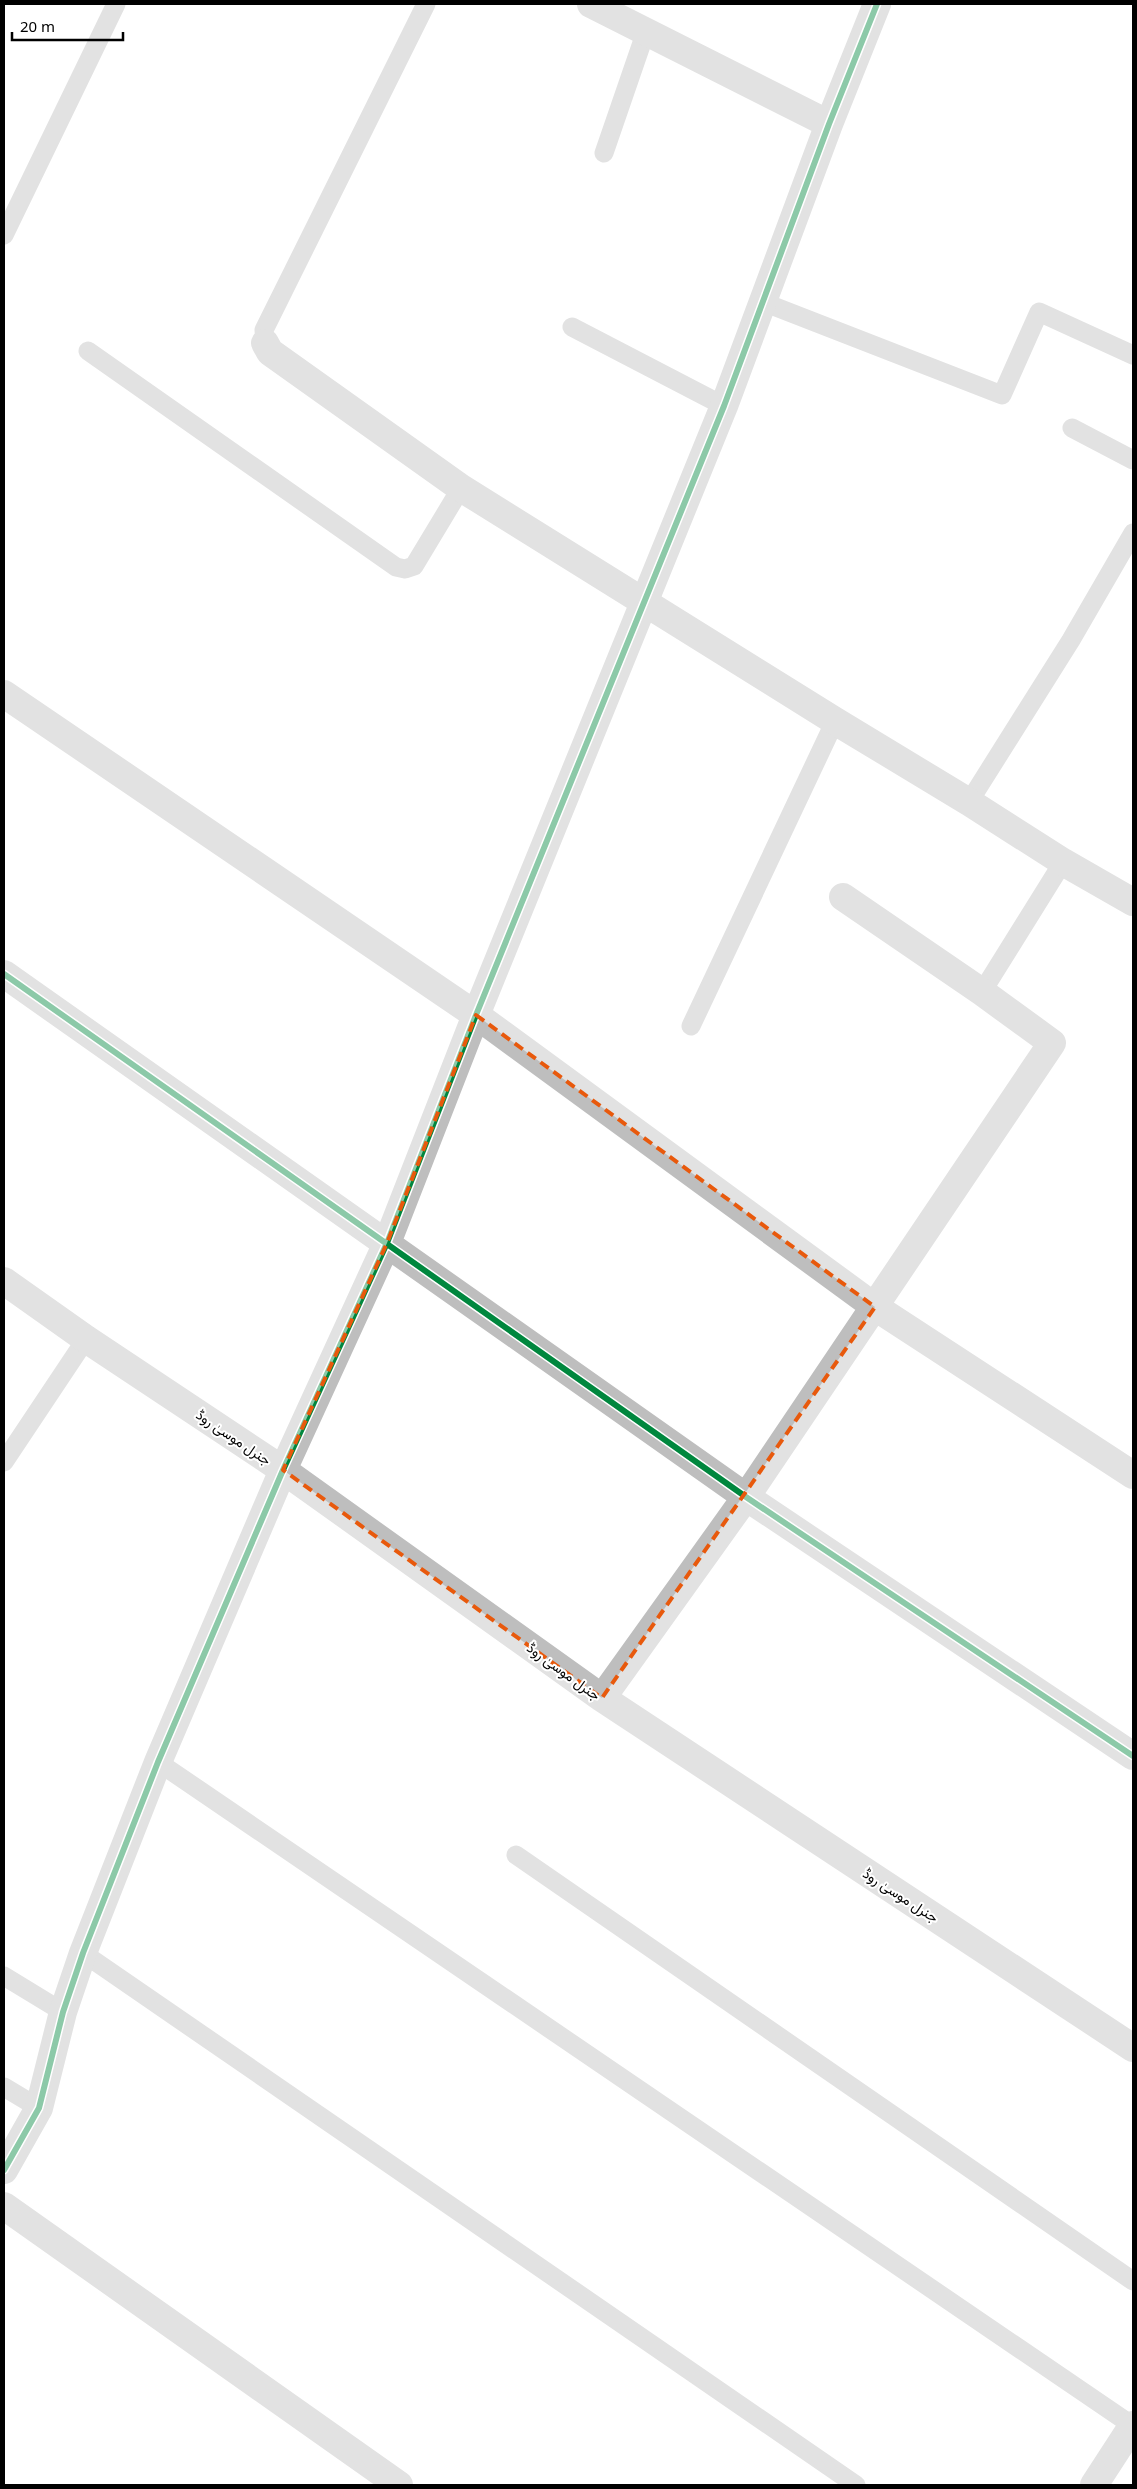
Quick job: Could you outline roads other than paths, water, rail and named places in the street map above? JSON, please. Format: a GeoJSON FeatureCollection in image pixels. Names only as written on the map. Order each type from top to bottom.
{"type":"FeatureCollection","features":[{"type":"Feature","properties":{"kind":"street"},"geometry":{"type":"LineString","coordinates":[[591,4],[829,124]]}},
{"type":"Feature","properties":{"kind":"street"},"geometry":{"type":"LineString","coordinates":[[4,2170],[40,2108],[63,2012],[83,1953],[158,1762],[283,1470],[387,1243],[476,1015],[724,406],[829,124],[877,4]]}},
{"type":"Feature","properties":{"kind":"street"},"geometry":{"type":"LineString","coordinates":[[265,343],[270,352],[460,488],[835,721],[970,802],[1063,862],[1133,902]]}},
{"type":"Feature","properties":{"kind":"street"},"geometry":{"type":"LineString","coordinates":[[4,694],[476,1015],[875,1307],[1133,1474]]}},
{"type":"Feature","properties":{"kind":"street"},"geometry":{"type":"LineString","coordinates":[[602,1698],[746,1497],[1052,1043],[982,992],[843,897]]}},
{"type":"Feature","properties":{"kind":"street"},"geometry":{"type":"LineString","coordinates":[[4,974],[746,1497],[1133,1756]]}},
{"type":"Feature","properties":{"kind":"street","name":"جنرل موسیٰ روڈ"},"geometry":{"type":"LineString","coordinates":[[4,1281],[86,1339],[283,1470],[602,1698],[1133,2048]]}},
{"type":"Feature","properties":{"kind":"street"},"geometry":{"type":"LineString","coordinates":[[4,2206],[399,2485]]}},
{"type":"Feature","properties":{"kind":"street"},"geometry":{"type":"LineString","coordinates":[[1094,2485],[1133,2425]]}},
{"type":"Feature","properties":{"kind":"lane"},"geometry":{"type":"LineString","coordinates":[[4,235],[116,4]]}},
{"type":"Feature","properties":{"kind":"lane"},"geometry":{"type":"LineString","coordinates":[[265,343],[264,330],[426,4]]}},
{"type":"Feature","properties":{"kind":"lane"},"geometry":{"type":"LineString","coordinates":[[604,153],[646,31]]}},
{"type":"Feature","properties":{"kind":"lane"},"geometry":{"type":"LineString","coordinates":[[763,302],[1002,395],[1039,312],[1133,355]]}},
{"type":"Feature","properties":{"kind":"lane"},"geometry":{"type":"LineString","coordinates":[[572,327],[724,406]]}},
{"type":"Feature","properties":{"kind":"lane"},"geometry":{"type":"LineString","coordinates":[[88,351],[396,567],[405,569],[414,566],[460,488]]}},
{"type":"Feature","properties":{"kind":"lane"},"geometry":{"type":"LineString","coordinates":[[1072,428],[1133,460]]}},
{"type":"Feature","properties":{"kind":"lane"},"geometry":{"type":"LineString","coordinates":[[970,802],[1071,640],[1133,533]]}},
{"type":"Feature","properties":{"kind":"lane"},"geometry":{"type":"LineString","coordinates":[[690,1026],[835,721]]}},
{"type":"Feature","properties":{"kind":"lane"},"geometry":{"type":"LineString","coordinates":[[982,992],[1063,862]]}},
{"type":"Feature","properties":{"kind":"lane"},"geometry":{"type":"LineString","coordinates":[[4,1462],[86,1339]]}},
{"type":"Feature","properties":{"kind":"lane"},"geometry":{"type":"LineString","coordinates":[[158,1762],[1133,2425]]}},
{"type":"Feature","properties":{"kind":"lane"},"geometry":{"type":"LineString","coordinates":[[516,1855],[1133,2281]]}},
{"type":"Feature","properties":{"kind":"lane"},"geometry":{"type":"LineString","coordinates":[[83,1953],[856,2485]]}},
{"type":"Feature","properties":{"kind":"lane"},"geometry":{"type":"LineString","coordinates":[[4,1976],[63,2012]]}},
{"type":"Feature","properties":{"kind":"lane"},"geometry":{"type":"LineString","coordinates":[[4,2087],[40,2108]]}}]}
